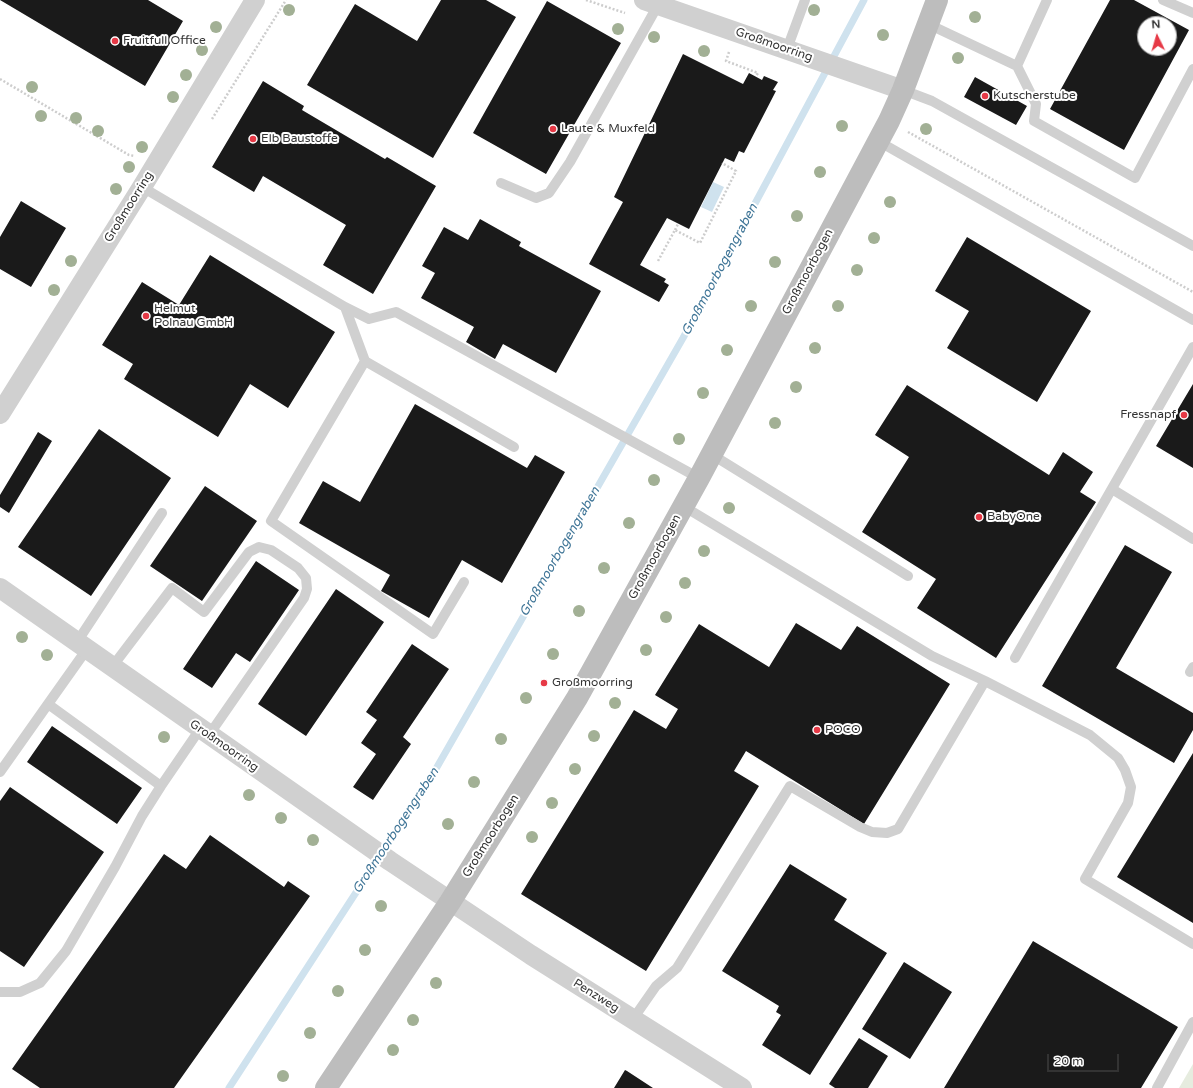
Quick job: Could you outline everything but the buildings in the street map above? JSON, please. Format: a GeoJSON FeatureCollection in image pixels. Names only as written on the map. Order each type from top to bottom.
{"type":"FeatureCollection","features":[{"type":"Feature","properties":{"kind":"main road","name":"Großmoorbogen"},"geometry":{"type":"LineString","coordinates":[[326,1088],[450,902],[577,698],[699,478],[889,121],[903,90],[938,0]]}},
{"type":"Feature","properties":{"kind":"street","name":"Großmoorring"},"geometry":{"type":"LineString","coordinates":[[0,414],[142,187],[255,0]]}},
{"type":"Feature","properties":{"kind":"street","name":"Großmoorring"},"geometry":{"type":"LineString","coordinates":[[651,2],[903,90]]}},
{"type":"Feature","properties":{"kind":"street","name":"Großmoorring"},"geometry":{"type":"LineString","coordinates":[[0,588],[361,842],[450,902]]}},
{"type":"Feature","properties":{"kind":"street","name":"Penzweg"},"geometry":{"type":"LineString","coordinates":[[450,902],[742,1088]]}},
{"type":"Feature","properties":{"kind":"lane"},"geometry":{"type":"LineString","coordinates":[[787,49],[805,0]]}},
{"type":"Feature","properties":{"kind":"lane"},"geometry":{"type":"LineString","coordinates":[[1017,66],[1046,0]]}},
{"type":"Feature","properties":{"kind":"lane"},"geometry":{"type":"LineString","coordinates":[[1163,0],[1193,13]]}},
{"type":"Feature","properties":{"kind":"lane"},"geometry":{"type":"LineString","coordinates":[[501,183],[536,198],[549,192],[570,162],[651,2]]}},
{"type":"Feature","properties":{"kind":"lane"},"geometry":{"type":"LineString","coordinates":[[928,24],[1017,66],[1036,104],[1034,121],[1135,178],[1193,69]]}},
{"type":"Feature","properties":{"kind":"lane"},"geometry":{"type":"LineString","coordinates":[[903,90],[932,101],[1193,246]]}},
{"type":"Feature","properties":{"kind":"lane"},"geometry":{"type":"LineString","coordinates":[[878,140],[1193,320]]}},
{"type":"Feature","properties":{"kind":"lane"},"geometry":{"type":"LineString","coordinates":[[142,187],[345,307],[369,318],[396,312],[699,478]]}},
{"type":"Feature","properties":{"kind":"lane"},"geometry":{"type":"LineString","coordinates":[[345,307],[365,361],[514,447]]}},
{"type":"Feature","properties":{"kind":"lane"},"geometry":{"type":"LineString","coordinates":[[1015,658],[1193,347]]}},
{"type":"Feature","properties":{"kind":"lane"},"geometry":{"type":"LineString","coordinates":[[365,361],[271,521],[433,634],[464,582]]}},
{"type":"Feature","properties":{"kind":"lane"},"geometry":{"type":"LineString","coordinates":[[711,454],[908,576]]}},
{"type":"Feature","properties":{"kind":"lane"},"geometry":{"type":"LineString","coordinates":[[1112,488],[1193,539]]}},
{"type":"Feature","properties":{"kind":"lane"},"geometry":{"type":"LineString","coordinates":[[683,506],[932,656],[985,681],[1090,736],[1118,758],[1126,770],[1131,787],[1128,802],[1085,879],[1193,944]]}},
{"type":"Feature","properties":{"kind":"lane"},"geometry":{"type":"LineString","coordinates":[[0,772],[48,704],[162,513]]}},
{"type":"Feature","properties":{"kind":"lane"},"geometry":{"type":"LineString","coordinates":[[0,992],[20,992],[40,983],[66,950],[116,867],[142,816],[161,786],[205,732],[304,598],[307,589],[306,578],[298,568],[271,550],[259,547],[249,552],[204,612],[172,588],[112,667]]}},
{"type":"Feature","properties":{"kind":"lane"},"geometry":{"type":"LineString","coordinates":[[632,1019],[656,986],[677,968],[790,786],[860,828],[872,832],[887,833],[898,829],[985,681]]}},
{"type":"Feature","properties":{"kind":"lane"},"geometry":{"type":"LineString","coordinates":[[48,704],[161,786]]}},
{"type":"Feature","properties":{"kind":"lane"},"geometry":{"type":"LineString","coordinates":[[1157,1088],[1193,1022]]}},
{"type":"Feature","properties":{"kind":"path"},"geometry":{"type":"LineString","coordinates":[[729,51],[726,61],[758,73],[756,76]]}},
{"type":"Feature","properties":{"kind":"path"},"geometry":{"type":"LineString","coordinates":[[0,79],[129,154]]}},
{"type":"Feature","properties":{"kind":"path"},"geometry":{"type":"LineString","coordinates":[[889,121],[1193,292]]}},
{"type":"Feature","properties":{"kind":"path"},"geometry":{"type":"LineString","coordinates":[[675,230],[700,243],[736,171],[722,163]]}},
{"type":"Feature","properties":{"kind":"path"},"geometry":{"type":"LineString","coordinates":[[658,261],[678,224]]}},
{"type":"Feature","properties":{"kind":"shaded area"},"geometry":{"type":"Polygon","coordinates":[[[1193,1064],[1193,1088],[1179,1088],[1193,1064]]]}},
{"type":"Feature","properties":{"kind":"water"},"geometry":{"type":"Polygon","coordinates":[[[713,182],[724,187],[712,212],[701,207],[713,182]]]}},
{"type":"Feature","properties":{"kind":"waterway","name":"Großmoorbogengraben"},"geometry":{"type":"LineString","coordinates":[[229,1088],[433,774],[683,338],[864,0]]}},
{"type":"Feature","properties":{"kind":"place","name":"Fruitfull Office"},"geometry":{"type":"Point","coordinates":[115,41]}},
{"type":"Feature","properties":{"kind":"place","name":"Kutscherstube"},"geometry":{"type":"Point","coordinates":[985,96]}},
{"type":"Feature","properties":{"kind":"place","name":"Laute & Muxfeld"},"geometry":{"type":"Point","coordinates":[553,129]}},
{"type":"Feature","properties":{"kind":"place","name":"Elb Baustoffe"},"geometry":{"type":"Point","coordinates":[253,139]}},
{"type":"Feature","properties":{"kind":"place","name":"Helmut Polnau GmbH"},"geometry":{"type":"Point","coordinates":[146,316]}},
{"type":"Feature","properties":{"kind":"place","name":"Fressnapf"},"geometry":{"type":"Point","coordinates":[1184,415]}},
{"type":"Feature","properties":{"kind":"place","name":"BabyOne"},"geometry":{"type":"Point","coordinates":[979,517]}},
{"type":"Feature","properties":{"kind":"place","name":"Großmoorring"},"geometry":{"type":"Point","coordinates":[544,683]}},
{"type":"Feature","properties":{"kind":"place","name":"POCO"},"geometry":{"type":"Point","coordinates":[817,730]}}]}
